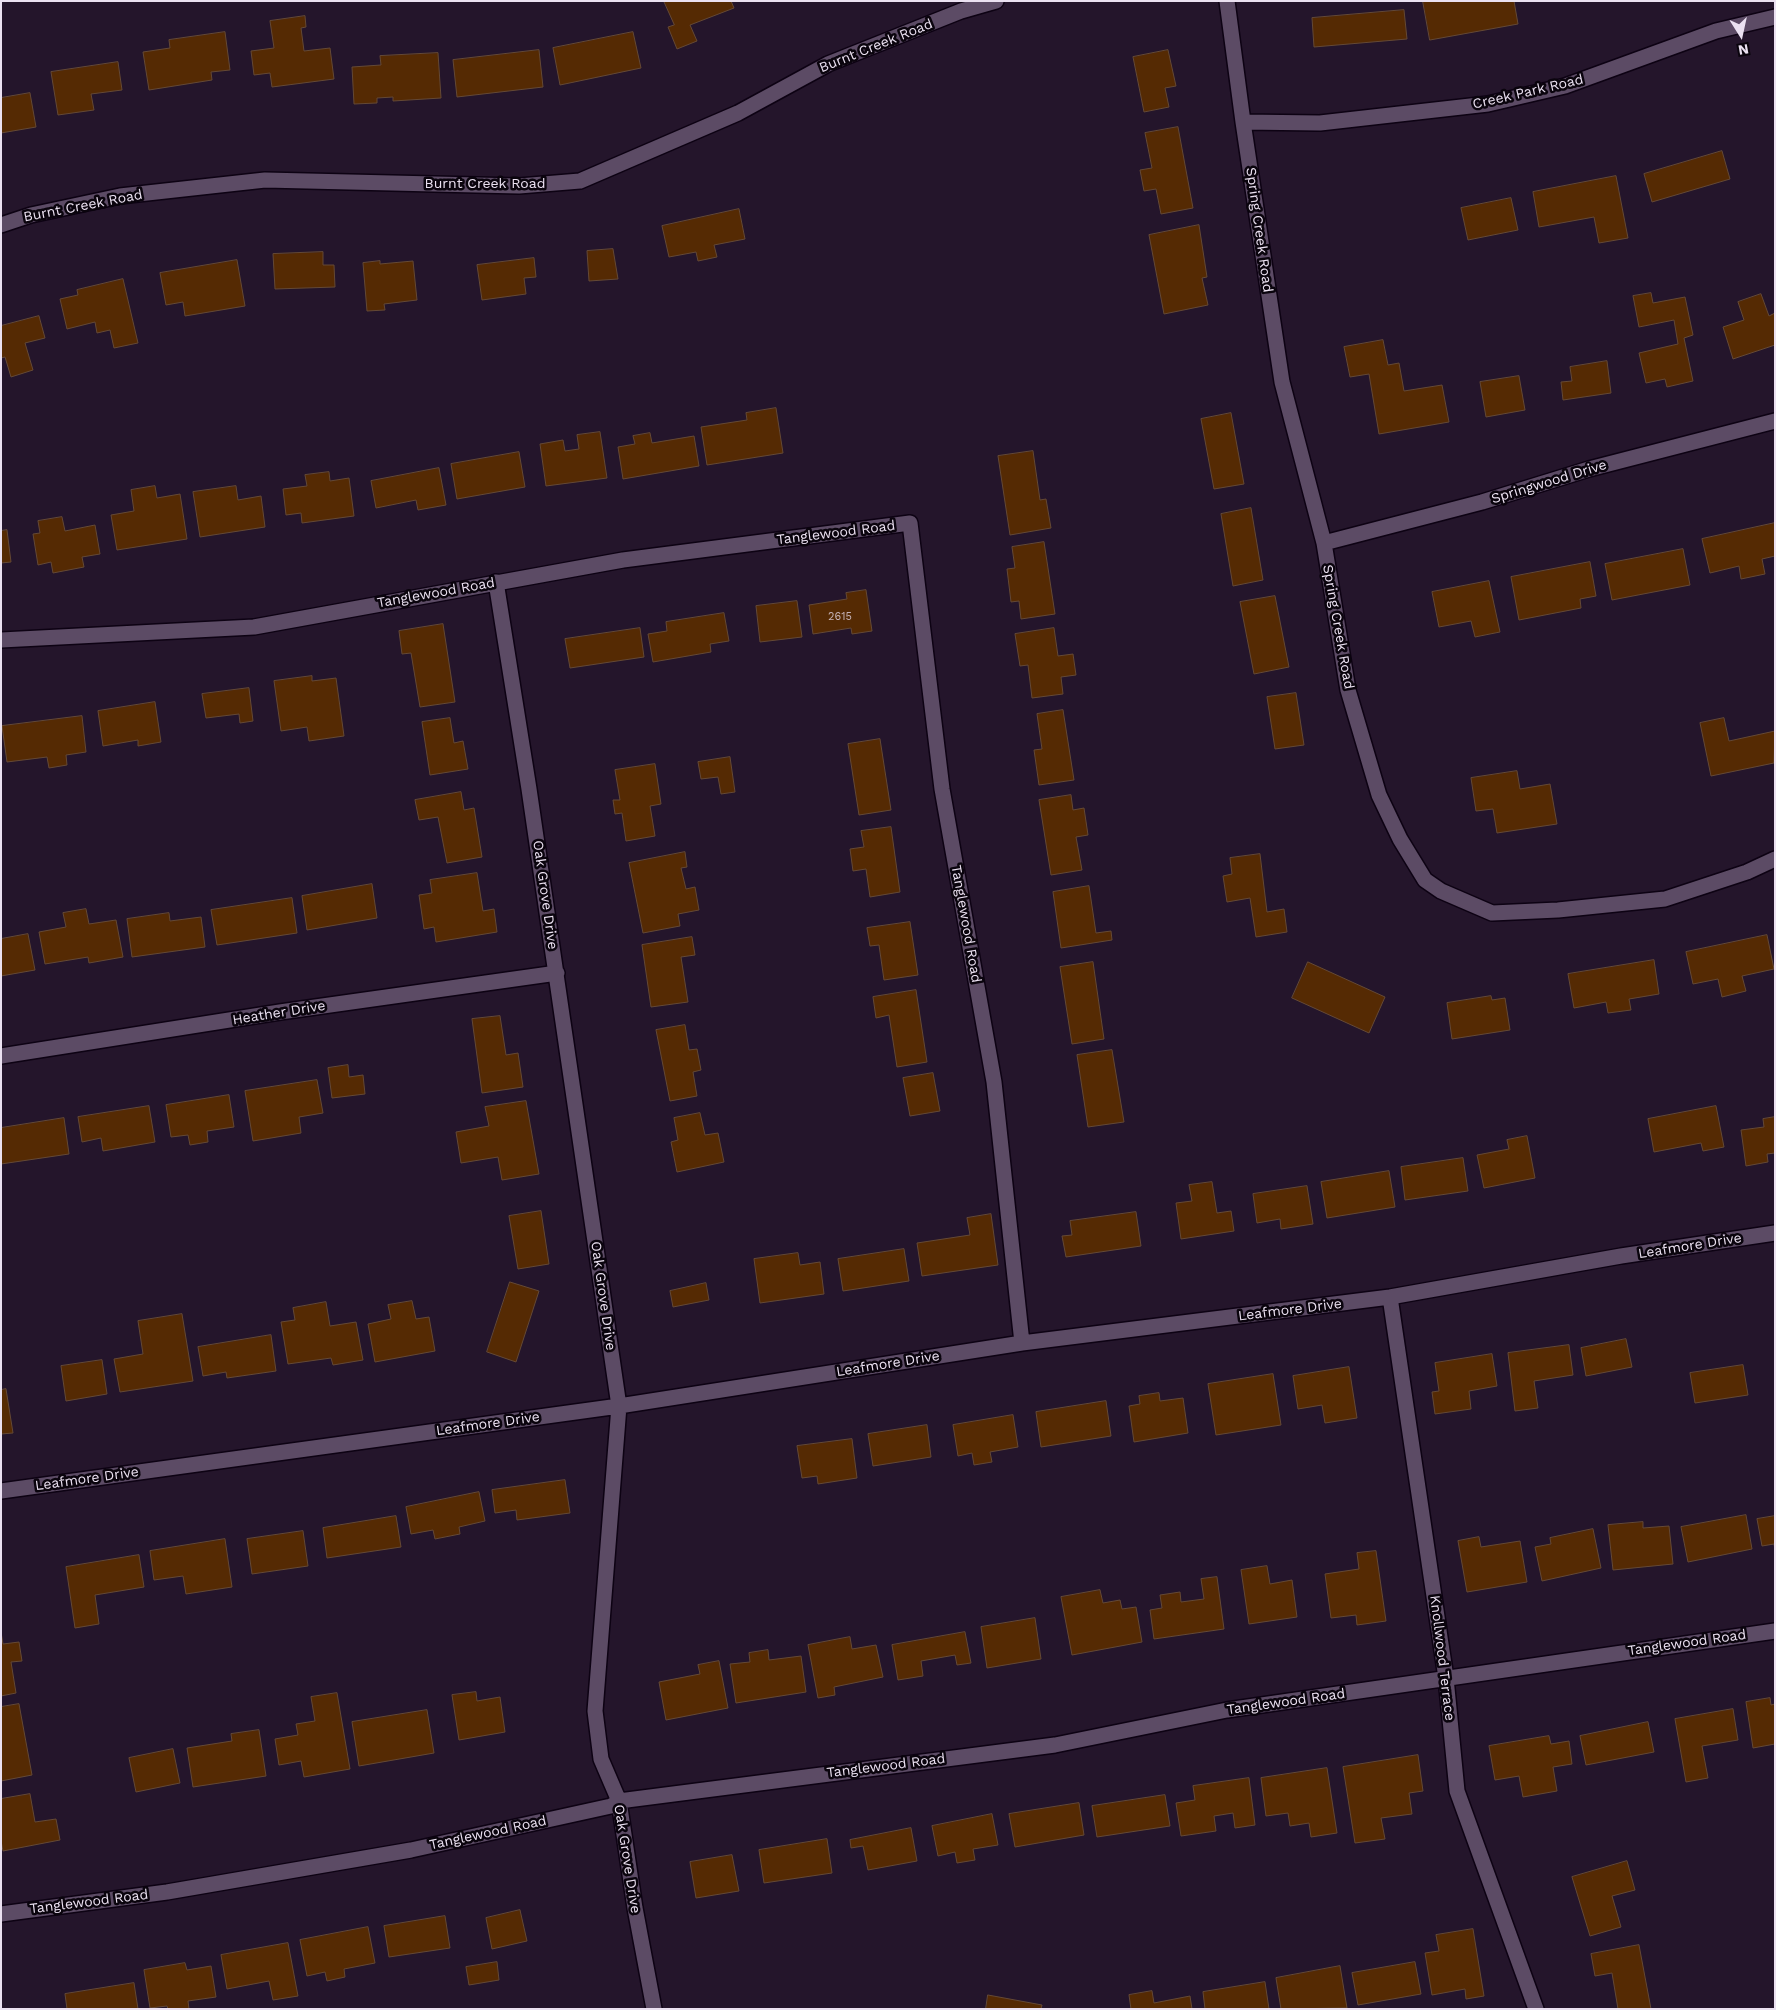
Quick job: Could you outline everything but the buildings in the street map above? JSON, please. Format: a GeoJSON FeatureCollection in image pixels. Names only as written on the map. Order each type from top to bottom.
{"type":"FeatureCollection","features":[{"type":"Feature","properties":{"kind":"street","name":"Burnt Creek Road"},"geometry":{"type":"LineString","coordinates":[[1,225],[31,215],[120,196],[264,180],[519,186],[580,180],[738,113],[828,64],[961,11],[996,1]]}},
{"type":"Feature","properties":{"kind":"street","name":"Spring Creek Road"},"geometry":{"type":"LineString","coordinates":[[1227,1],[1282,382],[1324,543],[1348,690],[1379,795],[1400,839],[1425,880],[1441,891],[1492,913],[1558,910],[1666,899],[1747,872],[1775,859]]}},
{"type":"Feature","properties":{"kind":"street","name":"Creek Park Road"},"geometry":{"type":"LineString","coordinates":[[1243,122],[1320,123],[1488,104],[1564,86],[1716,31],[1775,17]]}},
{"type":"Feature","properties":{"kind":"street","name":"Springwood Drive"},"geometry":{"type":"LineString","coordinates":[[1324,543],[1482,502],[1589,469],[1775,421]]}},
{"type":"Feature","properties":{"kind":"street","name":"Tanglewood Road"},"geometry":{"type":"LineString","coordinates":[[1,640],[254,627],[623,560],[910,523],[942,789],[994,1082],[1022,1343]]}},
{"type":"Feature","properties":{"kind":"street","name":"Oak Grove Drive"},"geometry":{"type":"LineString","coordinates":[[496,582],[557,973],[619,1406],[595,1711],[601,1759],[619,1801],[634,1908],[654,2009]]}},
{"type":"Feature","properties":{"kind":"street","name":"Heather Drive"},"geometry":{"type":"LineString","coordinates":[[1,1056],[280,1012],[557,973]]}},
{"type":"Feature","properties":{"kind":"street","name":"Leafmore Drive"},"geometry":{"type":"LineString","coordinates":[[1,1491],[619,1406],[1022,1343],[1390,1297],[1622,1256],[1775,1233]]}},
{"type":"Feature","properties":{"kind":"street","name":"Knollwood Terrace"},"geometry":{"type":"LineString","coordinates":[[1390,1297],[1446,1678],[1457,1791],[1536,2009]]}},
{"type":"Feature","properties":{"kind":"street","name":"Tanglewood Road"},"geometry":{"type":"LineString","coordinates":[[1,1914],[167,1892],[411,1850],[610,1806],[619,1801],[1055,1744],[1227,1710],[1775,1631]]}}]}
